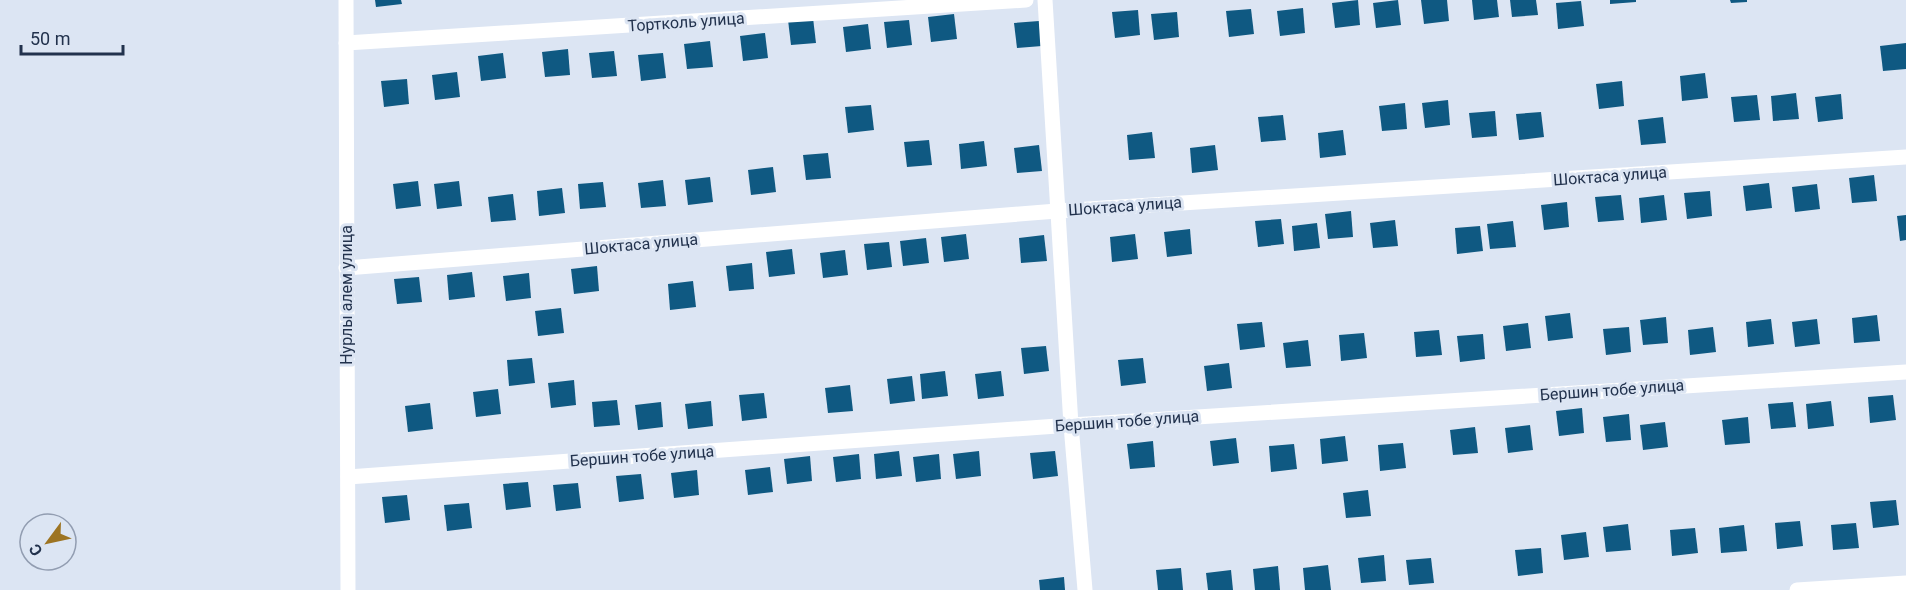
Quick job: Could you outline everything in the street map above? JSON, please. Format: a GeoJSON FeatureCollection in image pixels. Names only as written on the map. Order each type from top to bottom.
{"type":"FeatureCollection","features":[{"type":"Feature","properties":{"kind":"street","name":"Нурлы алем улица"},"geometry":{"type":"LineString","coordinates":[[346,0],[348,590]]}},
{"type":"Feature","properties":{"kind":"street","name":"Тортколь улица"},"geometry":{"type":"LineString","coordinates":[[346,43],[1026,0]]}},
{"type":"Feature","properties":{"kind":"street"},"geometry":{"type":"LineString","coordinates":[[1045,0],[1071,425],[1085,590]]}},
{"type":"Feature","properties":{"kind":"street","name":"Шоктаса улица"},"geometry":{"type":"LineString","coordinates":[[346,268],[1057,211],[1906,157]]}},
{"type":"Feature","properties":{"kind":"street","name":"Бершин тобе улица"},"geometry":{"type":"LineString","coordinates":[[348,477],[1071,425],[1906,372]]}},
{"type":"Feature","properties":{"kind":"street"},"geometry":{"type":"LineString","coordinates":[[1797,590],[1906,583]]}},
{"type":"Feature","properties":{"kind":"building"},"geometry":{"type":"Polygon","coordinates":[[[375,0],[401,0],[402,4],[376,7],[375,0]]]}},
{"type":"Feature","properties":{"kind":"building"},"geometry":{"type":"Polygon","coordinates":[[[1358,0],[1360,25],[1335,28],[1332,3],[1358,0]]]}},
{"type":"Feature","properties":{"kind":"building"},"geometry":{"type":"Polygon","coordinates":[[[1398,0],[1401,25],[1376,28],[1373,3],[1398,0]]]}},
{"type":"Feature","properties":{"kind":"building"},"geometry":{"type":"Polygon","coordinates":[[[1421,0],[1447,0],[1449,21],[1424,24],[1421,0]]]}},
{"type":"Feature","properties":{"kind":"building"},"geometry":{"type":"Polygon","coordinates":[[[1472,0],[1497,0],[1499,17],[1474,20],[1472,0]]]}},
{"type":"Feature","properties":{"kind":"building"},"geometry":{"type":"Polygon","coordinates":[[[1510,0],[1536,0],[1538,15],[1512,17],[1510,0]]]}},
{"type":"Feature","properties":{"kind":"building"},"geometry":{"type":"Polygon","coordinates":[[[1610,0],[1636,0],[1636,2],[1610,4],[1610,0]]]}},
{"type":"Feature","properties":{"kind":"building"},"geometry":{"type":"Polygon","coordinates":[[[1730,0],[1747,0],[1747,2],[1731,3],[1730,0]]]}},
{"type":"Feature","properties":{"kind":"building"},"geometry":{"type":"Polygon","coordinates":[[[1581,1],[1584,26],[1558,29],[1556,3],[1581,1]]]}},
{"type":"Feature","properties":{"kind":"building"},"geometry":{"type":"Polygon","coordinates":[[[1303,8],[1305,33],[1280,36],[1277,11],[1303,8]]]}},
{"type":"Feature","properties":{"kind":"building"},"geometry":{"type":"Polygon","coordinates":[[[1251,9],[1254,34],[1229,37],[1226,11],[1251,9]]]}},
{"type":"Feature","properties":{"kind":"building"},"geometry":{"type":"Polygon","coordinates":[[[1138,10],[1140,35],[1115,38],[1112,12],[1138,10]]]}},
{"type":"Feature","properties":{"kind":"building"},"geometry":{"type":"Polygon","coordinates":[[[1177,12],[1179,37],[1154,40],[1151,14],[1177,12]]]}},
{"type":"Feature","properties":{"kind":"building"},"geometry":{"type":"Polygon","coordinates":[[[954,14],[957,39],[931,42],[928,17],[954,14]]]}},
{"type":"Feature","properties":{"kind":"building"},"geometry":{"type":"Polygon","coordinates":[[[813,18],[816,43],[791,45],[788,20],[813,18]]]}},
{"type":"Feature","properties":{"kind":"building"},"geometry":{"type":"Polygon","coordinates":[[[909,20],[912,45],[887,48],[884,22],[909,20]]]}},
{"type":"Feature","properties":{"kind":"building"},"geometry":{"type":"Polygon","coordinates":[[[1039,21],[1042,46],[1017,48],[1014,23],[1039,21]]]}},
{"type":"Feature","properties":{"kind":"building"},"geometry":{"type":"Polygon","coordinates":[[[868,24],[871,49],[846,52],[843,27],[868,24]]]}},
{"type":"Feature","properties":{"kind":"building"},"geometry":{"type":"Polygon","coordinates":[[[765,33],[768,58],[743,61],[740,36],[765,33]]]}},
{"type":"Feature","properties":{"kind":"building"},"geometry":{"type":"Polygon","coordinates":[[[710,41],[713,67],[687,69],[684,44],[710,41]]]}},
{"type":"Feature","properties":{"kind":"building"},"geometry":{"type":"Polygon","coordinates":[[[1906,43],[1906,69],[1883,71],[1880,46],[1906,43]]]}},
{"type":"Feature","properties":{"kind":"building"},"geometry":{"type":"Polygon","coordinates":[[[568,49],[570,75],[545,77],[542,52],[568,49]]]}},
{"type":"Feature","properties":{"kind":"building"},"geometry":{"type":"Polygon","coordinates":[[[614,51],[617,76],[592,78],[589,53],[614,51]]]}},
{"type":"Feature","properties":{"kind":"building"},"geometry":{"type":"Polygon","coordinates":[[[503,53],[506,78],[481,81],[478,56],[503,53]]]}},
{"type":"Feature","properties":{"kind":"building"},"geometry":{"type":"Polygon","coordinates":[[[663,53],[666,78],[641,81],[638,55],[663,53]]]}},
{"type":"Feature","properties":{"kind":"building"},"geometry":{"type":"Polygon","coordinates":[[[457,72],[460,97],[435,100],[432,75],[457,72]]]}},
{"type":"Feature","properties":{"kind":"building"},"geometry":{"type":"Polygon","coordinates":[[[1705,73],[1708,98],[1682,101],[1680,76],[1705,73]]]}},
{"type":"Feature","properties":{"kind":"building"},"geometry":{"type":"Polygon","coordinates":[[[407,79],[409,104],[384,107],[381,81],[407,79]]]}},
{"type":"Feature","properties":{"kind":"building"},"geometry":{"type":"Polygon","coordinates":[[[1622,81],[1624,106],[1599,109],[1596,84],[1622,81]]]}},
{"type":"Feature","properties":{"kind":"building"},"geometry":{"type":"Polygon","coordinates":[[[1796,93],[1799,119],[1773,121],[1771,96],[1796,93]]]}},
{"type":"Feature","properties":{"kind":"building"},"geometry":{"type":"Polygon","coordinates":[[[1841,94],[1843,119],[1818,122],[1815,97],[1841,94]]]}},
{"type":"Feature","properties":{"kind":"building"},"geometry":{"type":"Polygon","coordinates":[[[1757,95],[1760,120],[1734,122],[1731,97],[1757,95]]]}},
{"type":"Feature","properties":{"kind":"building"},"geometry":{"type":"Polygon","coordinates":[[[1448,100],[1450,125],[1425,128],[1422,103],[1448,100]]]}},
{"type":"Feature","properties":{"kind":"building"},"geometry":{"type":"Polygon","coordinates":[[[1405,103],[1407,129],[1382,131],[1379,106],[1405,103]]]}},
{"type":"Feature","properties":{"kind":"building"},"geometry":{"type":"Polygon","coordinates":[[[871,105],[874,130],[848,133],[845,107],[871,105]]]}},
{"type":"Feature","properties":{"kind":"building"},"geometry":{"type":"Polygon","coordinates":[[[1495,111],[1497,136],[1472,138],[1469,113],[1495,111]]]}},
{"type":"Feature","properties":{"kind":"building"},"geometry":{"type":"Polygon","coordinates":[[[1541,112],[1544,137],[1519,140],[1516,114],[1541,112]]]}},
{"type":"Feature","properties":{"kind":"building"},"geometry":{"type":"Polygon","coordinates":[[[1283,115],[1286,140],[1261,142],[1258,117],[1283,115]]]}},
{"type":"Feature","properties":{"kind":"building"},"geometry":{"type":"Polygon","coordinates":[[[1663,117],[1666,143],[1641,145],[1638,120],[1663,117]]]}},
{"type":"Feature","properties":{"kind":"building"},"geometry":{"type":"Polygon","coordinates":[[[1343,130],[1346,155],[1320,158],[1318,133],[1343,130]]]}},
{"type":"Feature","properties":{"kind":"building"},"geometry":{"type":"Polygon","coordinates":[[[1152,132],[1155,158],[1129,160],[1127,135],[1152,132]]]}},
{"type":"Feature","properties":{"kind":"building"},"geometry":{"type":"Polygon","coordinates":[[[929,140],[932,165],[907,167],[904,142],[929,140]]]}},
{"type":"Feature","properties":{"kind":"building"},"geometry":{"type":"Polygon","coordinates":[[[984,141],[987,166],[961,169],[959,144],[984,141]]]}},
{"type":"Feature","properties":{"kind":"building"},"geometry":{"type":"Polygon","coordinates":[[[1039,145],[1042,171],[1017,173],[1014,148],[1039,145]]]}},
{"type":"Feature","properties":{"kind":"building"},"geometry":{"type":"Polygon","coordinates":[[[1215,145],[1218,170],[1192,173],[1190,148],[1215,145]]]}},
{"type":"Feature","properties":{"kind":"building"},"geometry":{"type":"Polygon","coordinates":[[[828,153],[831,178],[806,180],[803,155],[828,153]]]}},
{"type":"Feature","properties":{"kind":"building"},"geometry":{"type":"Polygon","coordinates":[[[773,167],[776,192],[751,195],[748,170],[773,167]]]}},
{"type":"Feature","properties":{"kind":"building"},"geometry":{"type":"Polygon","coordinates":[[[1874,175],[1877,201],[1852,203],[1849,178],[1874,175]]]}},
{"type":"Feature","properties":{"kind":"building"},"geometry":{"type":"Polygon","coordinates":[[[710,177],[713,202],[688,205],[685,180],[710,177]]]}},
{"type":"Feature","properties":{"kind":"building"},"geometry":{"type":"Polygon","coordinates":[[[663,180],[666,206],[641,208],[638,183],[663,180]]]}},
{"type":"Feature","properties":{"kind":"building"},"geometry":{"type":"Polygon","coordinates":[[[418,181],[421,206],[396,209],[393,184],[418,181]]]}},
{"type":"Feature","properties":{"kind":"building"},"geometry":{"type":"Polygon","coordinates":[[[459,181],[462,206],[437,209],[434,184],[459,181]]]}},
{"type":"Feature","properties":{"kind":"building"},"geometry":{"type":"Polygon","coordinates":[[[603,182],[606,207],[580,209],[578,184],[603,182]]]}},
{"type":"Feature","properties":{"kind":"building"},"geometry":{"type":"Polygon","coordinates":[[[1769,183],[1772,208],[1746,211],[1743,186],[1769,183]]]}},
{"type":"Feature","properties":{"kind":"building"},"geometry":{"type":"Polygon","coordinates":[[[1817,184],[1820,209],[1795,212],[1792,187],[1817,184]]]}},
{"type":"Feature","properties":{"kind":"building"},"geometry":{"type":"Polygon","coordinates":[[[562,188],[565,213],[539,216],[537,191],[562,188]]]}},
{"type":"Feature","properties":{"kind":"building"},"geometry":{"type":"Polygon","coordinates":[[[1710,191],[1712,216],[1687,219],[1684,193],[1710,191]]]}},
{"type":"Feature","properties":{"kind":"building"},"geometry":{"type":"Polygon","coordinates":[[[513,194],[516,220],[491,222],[488,197],[513,194]]]}},
{"type":"Feature","properties":{"kind":"building"},"geometry":{"type":"Polygon","coordinates":[[[1621,195],[1624,220],[1598,222],[1595,197],[1621,195]]]}},
{"type":"Feature","properties":{"kind":"building"},"geometry":{"type":"Polygon","coordinates":[[[1664,195],[1667,220],[1641,223],[1639,198],[1664,195]]]}},
{"type":"Feature","properties":{"kind":"building"},"geometry":{"type":"Polygon","coordinates":[[[1567,202],[1569,227],[1544,230],[1541,205],[1567,202]]]}},
{"type":"Feature","properties":{"kind":"building"},"geometry":{"type":"Polygon","coordinates":[[[1351,211],[1353,237],[1328,239],[1325,214],[1351,211]]]}},
{"type":"Feature","properties":{"kind":"building"},"geometry":{"type":"Polygon","coordinates":[[[1906,215],[1906,240],[1900,241],[1897,216],[1906,215]]]}},
{"type":"Feature","properties":{"kind":"building"},"geometry":{"type":"Polygon","coordinates":[[[1281,219],[1284,244],[1258,247],[1255,221],[1281,219]]]}},
{"type":"Feature","properties":{"kind":"building"},"geometry":{"type":"Polygon","coordinates":[[[1395,220],[1398,246],[1373,248],[1370,223],[1395,220]]]}},
{"type":"Feature","properties":{"kind":"building"},"geometry":{"type":"Polygon","coordinates":[[[1513,221],[1516,247],[1490,249],[1487,224],[1513,221]]]}},
{"type":"Feature","properties":{"kind":"building"},"geometry":{"type":"Polygon","coordinates":[[[1317,223],[1320,248],[1294,251],[1292,226],[1317,223]]]}},
{"type":"Feature","properties":{"kind":"building"},"geometry":{"type":"Polygon","coordinates":[[[1480,226],[1483,251],[1457,254],[1455,228],[1480,226]]]}},
{"type":"Feature","properties":{"kind":"building"},"geometry":{"type":"Polygon","coordinates":[[[1190,229],[1192,254],[1167,257],[1164,232],[1190,229]]]}},
{"type":"Feature","properties":{"kind":"building"},"geometry":{"type":"Polygon","coordinates":[[[966,234],[969,259],[944,262],[941,237],[966,234]]]}},
{"type":"Feature","properties":{"kind":"building"},"geometry":{"type":"Polygon","coordinates":[[[1135,234],[1138,259],[1112,262],[1110,237],[1135,234]]]}},
{"type":"Feature","properties":{"kind":"building"},"geometry":{"type":"Polygon","coordinates":[[[1044,235],[1047,261],[1021,263],[1019,238],[1044,235]]]}},
{"type":"Feature","properties":{"kind":"building"},"geometry":{"type":"Polygon","coordinates":[[[926,238],[929,263],[903,266],[900,241],[926,238]]]}},
{"type":"Feature","properties":{"kind":"building"},"geometry":{"type":"Polygon","coordinates":[[[889,242],[892,267],[867,270],[864,244],[889,242]]]}},
{"type":"Feature","properties":{"kind":"building"},"geometry":{"type":"Polygon","coordinates":[[[792,249],[795,274],[769,277],[766,252],[792,249]]]}},
{"type":"Feature","properties":{"kind":"building"},"geometry":{"type":"Polygon","coordinates":[[[845,250],[848,275],[823,278],[820,253],[845,250]]]}},
{"type":"Feature","properties":{"kind":"building"},"geometry":{"type":"Polygon","coordinates":[[[752,263],[754,289],[729,291],[726,266],[752,263]]]}},
{"type":"Feature","properties":{"kind":"building"},"geometry":{"type":"Polygon","coordinates":[[[597,266],[599,291],[574,294],[571,269],[597,266]]]}},
{"type":"Feature","properties":{"kind":"building"},"geometry":{"type":"Polygon","coordinates":[[[472,272],[475,297],[449,300],[447,275],[472,272]]]}},
{"type":"Feature","properties":{"kind":"building"},"geometry":{"type":"Polygon","coordinates":[[[529,273],[531,298],[506,301],[503,276],[529,273]]]}},
{"type":"Feature","properties":{"kind":"building"},"geometry":{"type":"Polygon","coordinates":[[[419,277],[422,302],[397,304],[394,279],[419,277]]]}},
{"type":"Feature","properties":{"kind":"building"},"geometry":{"type":"Polygon","coordinates":[[[693,281],[696,307],[670,310],[668,284],[693,281]]]}},
{"type":"Feature","properties":{"kind":"building"},"geometry":{"type":"Polygon","coordinates":[[[561,308],[564,333],[538,336],[535,311],[561,308]]]}},
{"type":"Feature","properties":{"kind":"building"},"geometry":{"type":"Polygon","coordinates":[[[1570,313],[1573,338],[1548,341],[1545,316],[1570,313]]]}},
{"type":"Feature","properties":{"kind":"building"},"geometry":{"type":"Polygon","coordinates":[[[1877,315],[1880,341],[1854,343],[1852,318],[1877,315]]]}},
{"type":"Feature","properties":{"kind":"building"},"geometry":{"type":"Polygon","coordinates":[[[1666,317],[1668,343],[1643,345],[1640,320],[1666,317]]]}},
{"type":"Feature","properties":{"kind":"building"},"geometry":{"type":"Polygon","coordinates":[[[1771,319],[1774,344],[1748,347],[1746,322],[1771,319]]]}},
{"type":"Feature","properties":{"kind":"building"},"geometry":{"type":"Polygon","coordinates":[[[1817,319],[1820,344],[1795,347],[1792,322],[1817,319]]]}},
{"type":"Feature","properties":{"kind":"building"},"geometry":{"type":"Polygon","coordinates":[[[1262,322],[1265,347],[1240,350],[1237,324],[1262,322]]]}},
{"type":"Feature","properties":{"kind":"building"},"geometry":{"type":"Polygon","coordinates":[[[1528,323],[1531,348],[1506,351],[1503,326],[1528,323]]]}},
{"type":"Feature","properties":{"kind":"building"},"geometry":{"type":"Polygon","coordinates":[[[1629,327],[1631,352],[1606,355],[1603,329],[1629,327]]]}},
{"type":"Feature","properties":{"kind":"building"},"geometry":{"type":"Polygon","coordinates":[[[1713,327],[1716,352],[1690,355],[1688,330],[1713,327]]]}},
{"type":"Feature","properties":{"kind":"building"},"geometry":{"type":"Polygon","coordinates":[[[1439,330],[1442,355],[1416,357],[1414,332],[1439,330]]]}},
{"type":"Feature","properties":{"kind":"building"},"geometry":{"type":"Polygon","coordinates":[[[1364,333],[1367,358],[1341,361],[1339,335],[1364,333]]]}},
{"type":"Feature","properties":{"kind":"building"},"geometry":{"type":"Polygon","coordinates":[[[1483,334],[1485,359],[1460,362],[1457,336],[1483,334]]]}},
{"type":"Feature","properties":{"kind":"building"},"geometry":{"type":"Polygon","coordinates":[[[1308,340],[1311,366],[1286,368],[1283,343],[1308,340]]]}},
{"type":"Feature","properties":{"kind":"building"},"geometry":{"type":"Polygon","coordinates":[[[1046,346],[1049,371],[1024,374],[1021,348],[1046,346]]]}},
{"type":"Feature","properties":{"kind":"building"},"geometry":{"type":"Polygon","coordinates":[[[532,358],[535,383],[509,386],[507,360],[532,358]]]}},
{"type":"Feature","properties":{"kind":"building"},"geometry":{"type":"Polygon","coordinates":[[[1143,358],[1146,383],[1121,386],[1118,360],[1143,358]]]}},
{"type":"Feature","properties":{"kind":"building"},"geometry":{"type":"Polygon","coordinates":[[[1229,363],[1232,388],[1207,391],[1204,366],[1229,363]]]}},
{"type":"Feature","properties":{"kind":"building"},"geometry":{"type":"Polygon","coordinates":[[[945,371],[948,396],[922,399],[920,374],[945,371]]]}},
{"type":"Feature","properties":{"kind":"building"},"geometry":{"type":"Polygon","coordinates":[[[1001,371],[1004,396],[978,399],[975,374],[1001,371]]]}},
{"type":"Feature","properties":{"kind":"building"},"geometry":{"type":"Polygon","coordinates":[[[912,376],[915,401],[890,404],[887,379],[912,376]]]}},
{"type":"Feature","properties":{"kind":"building"},"geometry":{"type":"Polygon","coordinates":[[[574,380],[576,405],[551,408],[548,383],[574,380]]]}},
{"type":"Feature","properties":{"kind":"building"},"geometry":{"type":"Polygon","coordinates":[[[850,385],[853,411],[828,413],[825,388],[850,385]]]}},
{"type":"Feature","properties":{"kind":"building"},"geometry":{"type":"Polygon","coordinates":[[[498,389],[501,414],[476,417],[473,392],[498,389]]]}},
{"type":"Feature","properties":{"kind":"building"},"geometry":{"type":"Polygon","coordinates":[[[764,393],[767,418],[742,421],[739,395],[764,393]]]}},
{"type":"Feature","properties":{"kind":"building"},"geometry":{"type":"Polygon","coordinates":[[[1893,395],[1896,420],[1870,423],[1868,397],[1893,395]]]}},
{"type":"Feature","properties":{"kind":"building"},"geometry":{"type":"Polygon","coordinates":[[[617,400],[620,425],[594,427],[592,402],[617,400]]]}},
{"type":"Feature","properties":{"kind":"building"},"geometry":{"type":"Polygon","coordinates":[[[711,401],[713,426],[688,429],[685,404],[711,401]]]}},
{"type":"Feature","properties":{"kind":"building"},"geometry":{"type":"Polygon","coordinates":[[[1831,401],[1834,426],[1808,429],[1806,404],[1831,401]]]}},
{"type":"Feature","properties":{"kind":"building"},"geometry":{"type":"Polygon","coordinates":[[[661,402],[663,427],[638,430],[635,405],[661,402]]]}},
{"type":"Feature","properties":{"kind":"building"},"geometry":{"type":"Polygon","coordinates":[[[1793,402],[1796,427],[1771,429],[1768,404],[1793,402]]]}},
{"type":"Feature","properties":{"kind":"building"},"geometry":{"type":"Polygon","coordinates":[[[430,403],[433,429],[408,432],[405,406],[430,403]]]}},
{"type":"Feature","properties":{"kind":"building"},"geometry":{"type":"Polygon","coordinates":[[[1582,408],[1584,433],[1559,436],[1556,411],[1582,408]]]}},
{"type":"Feature","properties":{"kind":"building"},"geometry":{"type":"Polygon","coordinates":[[[1629,414],[1631,440],[1606,442],[1603,417],[1629,414]]]}},
{"type":"Feature","properties":{"kind":"building"},"geometry":{"type":"Polygon","coordinates":[[[1748,417],[1750,443],[1725,445],[1722,420],[1748,417]]]}},
{"type":"Feature","properties":{"kind":"building"},"geometry":{"type":"Polygon","coordinates":[[[1665,422],[1668,447],[1643,450],[1640,425],[1665,422]]]}},
{"type":"Feature","properties":{"kind":"building"},"geometry":{"type":"Polygon","coordinates":[[[1530,425],[1533,450],[1508,453],[1505,428],[1530,425]]]}},
{"type":"Feature","properties":{"kind":"building"},"geometry":{"type":"Polygon","coordinates":[[[1475,427],[1478,453],[1453,455],[1450,430],[1475,427]]]}},
{"type":"Feature","properties":{"kind":"building"},"geometry":{"type":"Polygon","coordinates":[[[1345,436],[1348,461],[1322,464],[1320,439],[1345,436]]]}},
{"type":"Feature","properties":{"kind":"building"},"geometry":{"type":"Polygon","coordinates":[[[1236,438],[1239,463],[1213,466],[1210,441],[1236,438]]]}},
{"type":"Feature","properties":{"kind":"building"},"geometry":{"type":"Polygon","coordinates":[[[1153,441],[1155,467],[1130,469],[1127,444],[1153,441]]]}},
{"type":"Feature","properties":{"kind":"building"},"geometry":{"type":"Polygon","coordinates":[[[1403,443],[1406,468],[1380,471],[1378,445],[1403,443]]]}},
{"type":"Feature","properties":{"kind":"building"},"geometry":{"type":"Polygon","coordinates":[[[1294,444],[1297,469],[1271,472],[1269,446],[1294,444]]]}},
{"type":"Feature","properties":{"kind":"building"},"geometry":{"type":"Polygon","coordinates":[[[899,451],[902,476],[876,479],[874,454],[899,451]]]}},
{"type":"Feature","properties":{"kind":"building"},"geometry":{"type":"Polygon","coordinates":[[[979,451],[981,476],[956,479],[953,454],[979,451]]]}},
{"type":"Feature","properties":{"kind":"building"},"geometry":{"type":"Polygon","coordinates":[[[1055,451],[1058,476],[1033,479],[1030,453],[1055,451]]]}},
{"type":"Feature","properties":{"kind":"building"},"geometry":{"type":"Polygon","coordinates":[[[859,454],[861,479],[836,482],[833,457],[859,454]]]}},
{"type":"Feature","properties":{"kind":"building"},"geometry":{"type":"Polygon","coordinates":[[[939,454],[941,479],[916,482],[913,457],[939,454]]]}},
{"type":"Feature","properties":{"kind":"building"},"geometry":{"type":"Polygon","coordinates":[[[810,456],[812,481],[787,484],[784,459],[810,456]]]}},
{"type":"Feature","properties":{"kind":"building"},"geometry":{"type":"Polygon","coordinates":[[[770,467],[773,492],[748,495],[745,470],[770,467]]]}},
{"type":"Feature","properties":{"kind":"building"},"geometry":{"type":"Polygon","coordinates":[[[697,470],[699,495],[674,498],[671,473],[697,470]]]}},
{"type":"Feature","properties":{"kind":"building"},"geometry":{"type":"Polygon","coordinates":[[[641,474],[644,499],[619,502],[616,476],[641,474]]]}},
{"type":"Feature","properties":{"kind":"building"},"geometry":{"type":"Polygon","coordinates":[[[528,482],[531,507],[506,510],[503,484],[528,482]]]}},
{"type":"Feature","properties":{"kind":"building"},"geometry":{"type":"Polygon","coordinates":[[[578,483],[581,508],[556,511],[553,485],[578,483]]]}},
{"type":"Feature","properties":{"kind":"building"},"geometry":{"type":"Polygon","coordinates":[[[1368,490],[1371,516],[1346,518],[1343,493],[1368,490]]]}},
{"type":"Feature","properties":{"kind":"building"},"geometry":{"type":"Polygon","coordinates":[[[407,495],[410,520],[385,523],[382,497],[407,495]]]}},
{"type":"Feature","properties":{"kind":"building"},"geometry":{"type":"Polygon","coordinates":[[[1896,500],[1899,525],[1873,528],[1870,502],[1896,500]]]}},
{"type":"Feature","properties":{"kind":"building"},"geometry":{"type":"Polygon","coordinates":[[[469,503],[472,528],[447,531],[444,505],[469,503]]]}},
{"type":"Feature","properties":{"kind":"building"},"geometry":{"type":"Polygon","coordinates":[[[1800,521],[1803,546],[1777,549],[1775,523],[1800,521]]]}},
{"type":"Feature","properties":{"kind":"building"},"geometry":{"type":"Polygon","coordinates":[[[1856,523],[1859,548],[1833,550],[1831,525],[1856,523]]]}},
{"type":"Feature","properties":{"kind":"building"},"geometry":{"type":"Polygon","coordinates":[[[1628,524],[1631,550],[1606,552],[1603,527],[1628,524]]]}},
{"type":"Feature","properties":{"kind":"building"},"geometry":{"type":"Polygon","coordinates":[[[1744,525],[1747,551],[1721,553],[1719,528],[1744,525]]]}},
{"type":"Feature","properties":{"kind":"building"},"geometry":{"type":"Polygon","coordinates":[[[1695,528],[1698,553],[1672,556],[1670,530],[1695,528]]]}},
{"type":"Feature","properties":{"kind":"building"},"geometry":{"type":"Polygon","coordinates":[[[1586,532],[1589,557],[1564,560],[1561,535],[1586,532]]]}},
{"type":"Feature","properties":{"kind":"building"},"geometry":{"type":"Polygon","coordinates":[[[1541,548],[1543,573],[1518,576],[1515,550],[1541,548]]]}},
{"type":"Feature","properties":{"kind":"building"},"geometry":{"type":"Polygon","coordinates":[[[1384,555],[1386,581],[1361,583],[1358,558],[1384,555]]]}},
{"type":"Feature","properties":{"kind":"building"},"geometry":{"type":"Polygon","coordinates":[[[1431,558],[1434,583],[1409,585],[1406,560],[1431,558]]]}},
{"type":"Feature","properties":{"kind":"building"},"geometry":{"type":"Polygon","coordinates":[[[1328,565],[1331,590],[1305,590],[1303,568],[1328,565]]]}},
{"type":"Feature","properties":{"kind":"building"},"geometry":{"type":"Polygon","coordinates":[[[1278,566],[1280,590],[1255,590],[1253,569],[1278,566]]]}},
{"type":"Feature","properties":{"kind":"building"},"geometry":{"type":"Polygon","coordinates":[[[1181,568],[1183,590],[1158,590],[1156,570],[1181,568]]]}},
{"type":"Feature","properties":{"kind":"building"},"geometry":{"type":"Polygon","coordinates":[[[1231,570],[1233,590],[1208,590],[1206,573],[1231,570]]]}},
{"type":"Feature","properties":{"kind":"building"},"geometry":{"type":"Polygon","coordinates":[[[1064,577],[1065,590],[1040,590],[1039,580],[1064,577]]]}}]}
